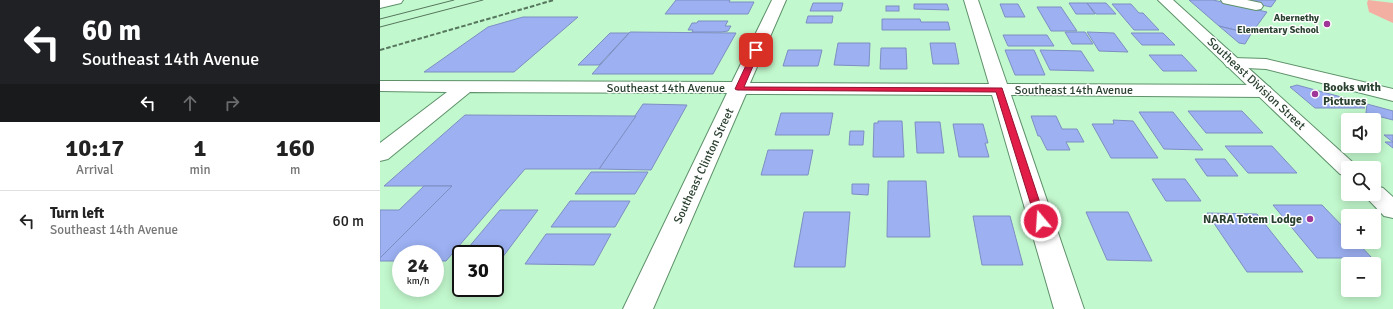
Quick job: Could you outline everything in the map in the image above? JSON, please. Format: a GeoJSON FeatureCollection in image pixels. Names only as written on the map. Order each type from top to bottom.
{"type":"FeatureCollection","features":[{"type":"Feature","properties":{"kind":"street"},"geometry":{"type":"LineString","coordinates":[[380,4],[396,0]]}},
{"type":"Feature","properties":{"kind":"street","name":"Southeast Clinton Street"},"geometry":{"type":"LineString","coordinates":[[638,309],[739,89],[778,0]]}},
{"type":"Feature","properties":{"kind":"street"},"geometry":{"type":"LineString","coordinates":[[970,0],[1069,309]]}},
{"type":"Feature","properties":{"kind":"street","name":"Southeast Division Street"},"geometry":{"type":"LineString","coordinates":[[1164,0],[1341,162]]}},
{"type":"Feature","properties":{"kind":"street"},"geometry":{"type":"LineString","coordinates":[[1228,0],[1256,6]]}},
{"type":"Feature","properties":{"kind":"street"},"geometry":{"type":"LineString","coordinates":[[1233,63],[1266,64],[1393,95]]}},
{"type":"Feature","properties":{"kind":"street","name":"Southeast 14th Avenue"},"geometry":{"type":"LineString","coordinates":[[380,86],[739,89],[1263,90]]}},
{"type":"Feature","properties":{"kind":"street"},"geometry":{"type":"LineString","coordinates":[[380,154],[465,87]]}},
{"type":"Feature","properties":{"kind":"street"},"geometry":{"type":"LineString","coordinates":[[1381,199],[1393,210]]}},
{"type":"Feature","properties":{"kind":"shaded area"},"geometry":{"type":"Polygon","coordinates":[[[1368,0],[1393,3],[1393,23],[1369,12],[1367,3],[1368,0]]]}},
{"type":"Feature","properties":{"kind":"building"},"geometry":{"type":"Polygon","coordinates":[[[676,0],[730,0],[729,2],[754,2],[748,14],[665,14],[676,0]]]}},
{"type":"Feature","properties":{"kind":"building"},"geometry":{"type":"Polygon","coordinates":[[[1189,0],[1213,0],[1267,12],[1251,34],[1219,26],[1189,0]]]}},
{"type":"Feature","properties":{"kind":"building"},"geometry":{"type":"Polygon","coordinates":[[[1238,0],[1276,0],[1271,7],[1238,0]]]}},
{"type":"Feature","properties":{"kind":"building"},"geometry":{"type":"Polygon","coordinates":[[[813,3],[843,3],[841,11],[810,11],[813,3]]]}},
{"type":"Feature","properties":{"kind":"building"},"geometry":{"type":"Polygon","coordinates":[[[1069,3],[1087,3],[1095,14],[1076,14],[1069,3]]]}},
{"type":"Feature","properties":{"kind":"building"},"geometry":{"type":"Polygon","coordinates":[[[1087,3],[1106,3],[1116,14],[1096,14],[1087,3]]]}},
{"type":"Feature","properties":{"kind":"building"},"geometry":{"type":"Polygon","coordinates":[[[914,4],[947,4],[949,10],[914,9],[914,4]]]}},
{"type":"Feature","properties":{"kind":"building"},"geometry":{"type":"Polygon","coordinates":[[[1000,4],[1018,4],[1025,17],[1005,17],[1000,4]]]}},
{"type":"Feature","properties":{"kind":"building"},"geometry":{"type":"Polygon","coordinates":[[[1112,4],[1131,4],[1139,13],[1143,13],[1159,30],[1134,30],[1112,4]]]}},
{"type":"Feature","properties":{"kind":"building"},"geometry":{"type":"Polygon","coordinates":[[[886,6],[899,6],[899,11],[886,11],[886,6]]]}},
{"type":"Feature","properties":{"kind":"building"},"geometry":{"type":"Polygon","coordinates":[[[1037,7],[1061,7],[1077,31],[1051,31],[1037,7]]]}},
{"type":"Feature","properties":{"kind":"building"},"geometry":{"type":"Polygon","coordinates":[[[808,16],[833,16],[832,23],[806,23],[808,16]]]}},
{"type":"Feature","properties":{"kind":"building"},"geometry":{"type":"Polygon","coordinates":[[[523,17],[578,17],[514,72],[424,72],[488,27],[523,17]]]}},
{"type":"Feature","properties":{"kind":"building"},"geometry":{"type":"Polygon","coordinates":[[[882,19],[920,19],[921,22],[948,22],[950,30],[882,30],[882,19]]]}},
{"type":"Feature","properties":{"kind":"building"},"geometry":{"type":"Polygon","coordinates":[[[698,21],[728,21],[725,26],[731,26],[728,31],[721,32],[692,32],[693,30],[688,30],[692,23],[697,23],[698,21]]]}},
{"type":"Feature","properties":{"kind":"building"},"geometry":{"type":"Polygon","coordinates":[[[1219,26],[1251,34],[1245,44],[1239,43],[1219,26]]]}},
{"type":"Feature","properties":{"kind":"building"},"geometry":{"type":"Polygon","coordinates":[[[630,32],[736,33],[713,74],[592,74],[630,32]]]}},
{"type":"Feature","properties":{"kind":"building"},"geometry":{"type":"Polygon","coordinates":[[[1065,32],[1085,32],[1093,44],[1072,44],[1065,32]]]}},
{"type":"Feature","properties":{"kind":"building"},"geometry":{"type":"Polygon","coordinates":[[[1087,32],[1114,33],[1128,52],[1099,51],[1087,32]]]}},
{"type":"Feature","properties":{"kind":"building"},"geometry":{"type":"Polygon","coordinates":[[[610,33],[629,33],[599,65],[578,65],[610,33]]]}},
{"type":"Feature","properties":{"kind":"building"},"geometry":{"type":"Polygon","coordinates":[[[1131,33],[1163,33],[1175,45],[1142,45],[1131,33]]]}},
{"type":"Feature","properties":{"kind":"building"},"geometry":{"type":"Polygon","coordinates":[[[1003,35],[1047,35],[1054,46],[1008,46],[1003,35]]]}},
{"type":"Feature","properties":{"kind":"building"},"geometry":{"type":"Polygon","coordinates":[[[838,43],[870,43],[869,66],[834,65],[838,43]]]}},
{"type":"Feature","properties":{"kind":"building"},"geometry":{"type":"Polygon","coordinates":[[[930,43],[955,43],[959,64],[933,64],[930,43]]]}},
{"type":"Feature","properties":{"kind":"building"},"geometry":{"type":"Polygon","coordinates":[[[881,48],[906,48],[907,69],[880,69],[881,48]]]}},
{"type":"Feature","properties":{"kind":"building"},"geometry":{"type":"Polygon","coordinates":[[[788,50],[822,50],[818,66],[783,66],[788,50]]]}},
{"type":"Feature","properties":{"kind":"building"},"geometry":{"type":"Polygon","coordinates":[[[1005,50],[1034,50],[1045,75],[1015,75],[1005,50]]]}},
{"type":"Feature","properties":{"kind":"building"},"geometry":{"type":"Polygon","coordinates":[[[1040,50],[1081,51],[1094,71],[1050,70],[1040,50]]]}},
{"type":"Feature","properties":{"kind":"building"},"geometry":{"type":"Polygon","coordinates":[[[1149,55],[1182,55],[1197,71],[1163,71],[1149,55]]]}},
{"type":"Feature","properties":{"kind":"building","name":"Books with Pictures"},"geometry":{"type":"Polygon","coordinates":[[[1297,85],[1356,101],[1365,108],[1315,108],[1290,87],[1297,85]]]}},
{"type":"Feature","properties":{"kind":"building"},"geometry":{"type":"Polygon","coordinates":[[[643,104],[687,105],[651,170],[599,169],[643,104]]]}},
{"type":"Feature","properties":{"kind":"building"},"geometry":{"type":"Polygon","coordinates":[[[1367,104],[1393,111],[1393,120],[1381,117],[1381,113],[1366,113],[1367,104]]]}},
{"type":"Feature","properties":{"kind":"building"},"geometry":{"type":"Polygon","coordinates":[[[1188,111],[1242,111],[1263,133],[1206,133],[1188,111]]]}},
{"type":"Feature","properties":{"kind":"building"},"geometry":{"type":"Polygon","coordinates":[[[1139,112],[1173,112],[1203,150],[1164,149],[1139,112]]]}},
{"type":"Feature","properties":{"kind":"building"},"geometry":{"type":"Polygon","coordinates":[[[781,113],[833,113],[829,135],[775,135],[781,113]]]}},
{"type":"Feature","properties":{"kind":"building"},"geometry":{"type":"Polygon","coordinates":[[[465,115],[636,116],[599,169],[525,169],[460,245],[452,245],[452,254],[446,261],[444,261],[444,245],[393,245],[452,186],[384,186],[465,115]]]}},
{"type":"Feature","properties":{"kind":"building"},"geometry":{"type":"Polygon","coordinates":[[[1031,116],[1056,116],[1062,129],[1077,129],[1084,142],[1066,142],[1070,150],[1047,150],[1040,136],[1038,136],[1031,116]]]}},
{"type":"Feature","properties":{"kind":"building"},"geometry":{"type":"Polygon","coordinates":[[[1113,120],[1133,121],[1158,158],[1111,158],[1092,124],[1114,124],[1113,120]]]}},
{"type":"Feature","properties":{"kind":"building"},"geometry":{"type":"Polygon","coordinates":[[[878,121],[902,121],[904,157],[873,157],[874,123],[878,123],[878,121]]]}},
{"type":"Feature","properties":{"kind":"building"},"geometry":{"type":"Polygon","coordinates":[[[915,122],[940,122],[944,153],[917,153],[915,122]]]}},
{"type":"Feature","properties":{"kind":"building"},"geometry":{"type":"Polygon","coordinates":[[[953,124],[983,124],[988,143],[985,143],[989,157],[959,157],[953,124]]]}},
{"type":"Feature","properties":{"kind":"building"},"geometry":{"type":"Polygon","coordinates":[[[850,131],[864,131],[863,145],[849,145],[850,131]]]}},
{"type":"Feature","properties":{"kind":"building"},"geometry":{"type":"Polygon","coordinates":[[[1384,135],[1393,135],[1393,142],[1384,135]]]}},
{"type":"Feature","properties":{"kind":"building"},"geometry":{"type":"Polygon","coordinates":[[[1385,142],[1393,142],[1393,148],[1385,142]]]}},
{"type":"Feature","properties":{"kind":"building"},"geometry":{"type":"Polygon","coordinates":[[[1225,146],[1272,146],[1297,173],[1248,173],[1225,146]]]}},
{"type":"Feature","properties":{"kind":"building"},"geometry":{"type":"Polygon","coordinates":[[[768,150],[813,150],[808,175],[761,175],[768,150]]]}},
{"type":"Feature","properties":{"kind":"building"},"geometry":{"type":"Polygon","coordinates":[[[1195,159],[1225,159],[1238,176],[1207,176],[1195,159]]]}},
{"type":"Feature","properties":{"kind":"building"},"geometry":{"type":"Polygon","coordinates":[[[591,172],[648,172],[635,194],[575,194],[591,172]]]}},
{"type":"Feature","properties":{"kind":"building"},"geometry":{"type":"Polygon","coordinates":[[[1152,179],[1185,179],[1201,201],[1166,201],[1152,179]]]}},
{"type":"Feature","properties":{"kind":"building"},"geometry":{"type":"Polygon","coordinates":[[[888,181],[926,181],[930,237],[887,237],[888,181]]]}},
{"type":"Feature","properties":{"kind":"building"},"geometry":{"type":"Polygon","coordinates":[[[852,184],[869,184],[868,195],[852,194],[852,184]]]}},
{"type":"Feature","properties":{"kind":"building"},"geometry":{"type":"Polygon","coordinates":[[[424,186],[452,186],[380,258],[380,210],[399,210],[424,186]]]}},
{"type":"Feature","properties":{"kind":"building"},"geometry":{"type":"Polygon","coordinates":[[[570,201],[630,201],[615,227],[551,227],[570,201]]]}},
{"type":"Feature","properties":{"kind":"building","name":"NARA Totem Lodge"},"geometry":{"type":"Polygon","coordinates":[[[1273,205],[1322,205],[1341,225],[1341,249],[1364,249],[1371,257],[1317,258],[1273,205]]]}},
{"type":"Feature","properties":{"kind":"building"},"geometry":{"type":"Polygon","coordinates":[[[500,210],[538,210],[504,255],[504,245],[471,245],[500,210]]]}},
{"type":"Feature","properties":{"kind":"building"},"geometry":{"type":"Polygon","coordinates":[[[804,212],[850,212],[845,267],[794,267],[804,212]]]}},
{"type":"Feature","properties":{"kind":"building"},"geometry":{"type":"Polygon","coordinates":[[[1086,212],[1128,212],[1152,261],[1107,260],[1086,212]]]}},
{"type":"Feature","properties":{"kind":"building"},"geometry":{"type":"Polygon","coordinates":[[[1207,213],[1257,214],[1303,272],[1247,272],[1207,213]]]}},
{"type":"Feature","properties":{"kind":"building"},"geometry":{"type":"Polygon","coordinates":[[[973,216],[1010,216],[1023,265],[982,265],[973,216]]]}},
{"type":"Feature","properties":{"kind":"building"},"geometry":{"type":"Polygon","coordinates":[[[546,234],[611,234],[594,265],[525,264],[546,234]]]}},
{"type":"Feature","properties":{"kind":"building"},"geometry":{"type":"Polygon","coordinates":[[[392,246],[392,261],[380,261],[380,258],[392,246]]]}},
{"type":"Feature","properties":{"kind":"tram line"},"geometry":{"type":"LineString","coordinates":[[380,19],[454,0]]}},
{"type":"Feature","properties":{"kind":"tram line"},"geometry":{"type":"LineString","coordinates":[[380,27],[483,0]]}},
{"type":"Feature","properties":{"kind":"railway"},"geometry":{"type":"LineString","coordinates":[[380,50],[554,0]]}},
{"type":"Feature","properties":{"kind":"place","name":"Abernethy Elementary School"},"geometry":{"type":"Point","coordinates":[1327,24]}},
{"type":"Feature","properties":{"kind":"place","name":"Books with Pictures"},"geometry":{"type":"Point","coordinates":[1315,94]}},
{"type":"Feature","properties":{"kind":"place","name":"NARA Totem Lodge"},"geometry":{"type":"Point","coordinates":[1310,219]}},
{"type":"Feature","properties":{"kind":"route"},"geometry":{"type":"LineString","coordinates":[[756,50],[739,89],[999,90],[1041,221]]}}]}
